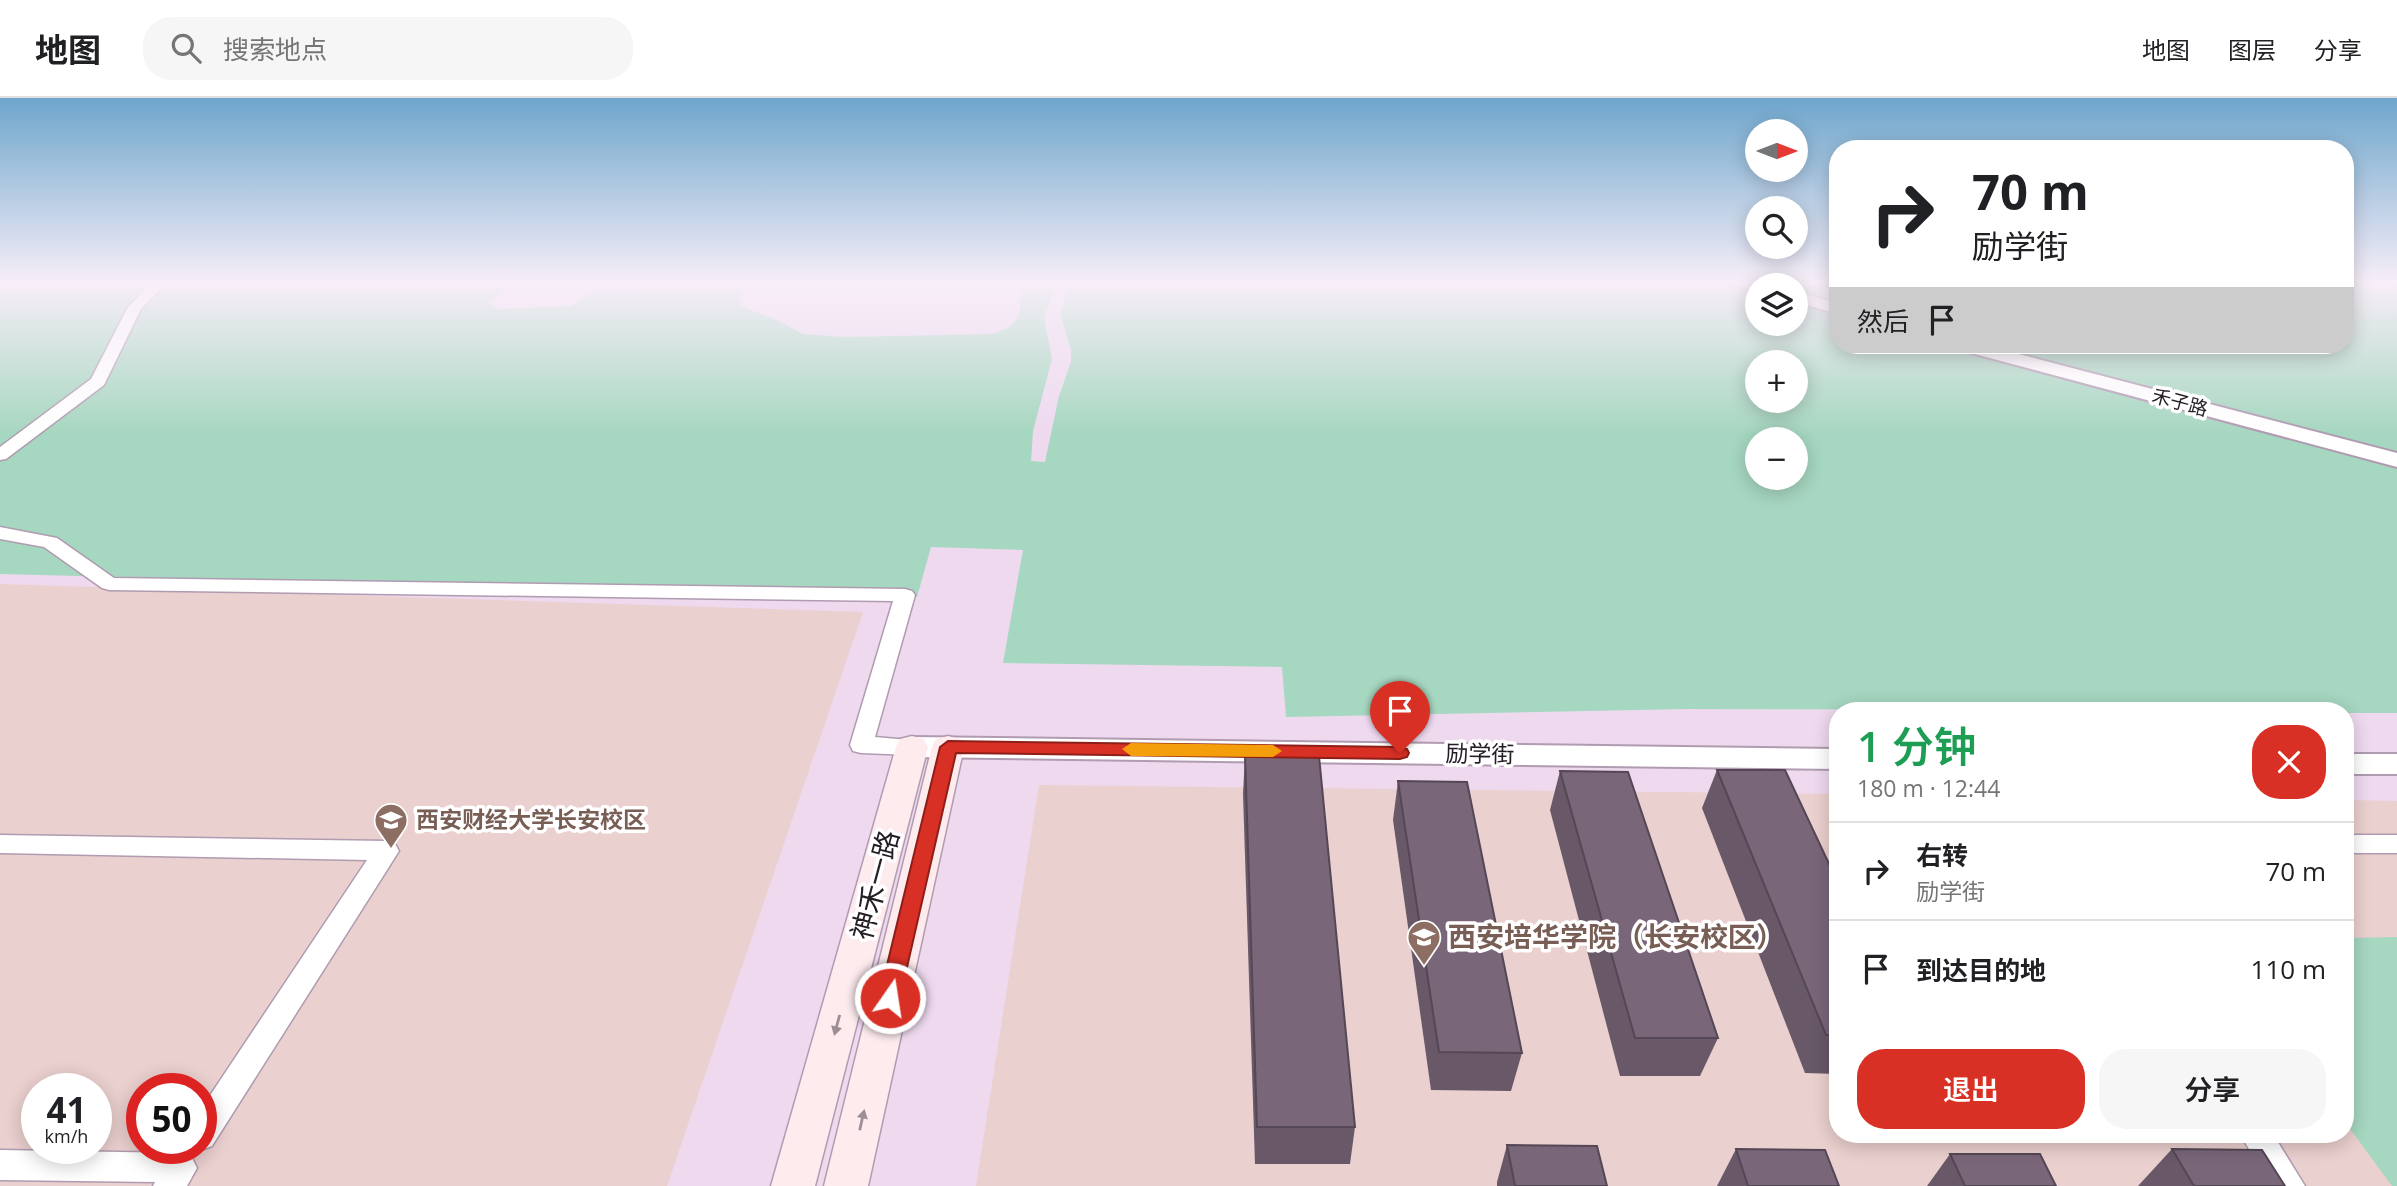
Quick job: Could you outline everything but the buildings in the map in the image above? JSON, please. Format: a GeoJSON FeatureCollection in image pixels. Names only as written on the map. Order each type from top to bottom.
{"type":"FeatureCollection","features":[{"type":"Feature","properties":{"kind":"main road","name":"神禾一路"},"geometry":{"type":"LineString","coordinates":[[793,1186],[930,747]]}},
{"type":"Feature","properties":{"kind":"main road","name":"神禾一路"},"geometry":{"type":"LineString","coordinates":[[846,1186],[930,747]]}},
{"type":"Feature","properties":{"kind":"street"},"geometry":{"type":"LineString","coordinates":[[0,455],[98,382],[122,333]]}},
{"type":"Feature","properties":{"kind":"street","name":"禾子路"},"geometry":{"type":"LineString","coordinates":[[1997,354],[2397,460]]}},
{"type":"Feature","properties":{"kind":"street"},"geometry":{"type":"LineString","coordinates":[[0,533],[50,542],[109,584],[905,595],[861,745],[930,747]]}},
{"type":"Feature","properties":{"kind":"street","name":"励学街"},"geometry":{"type":"LineString","coordinates":[[930,747],[1829,759]]}},
{"type":"Feature","properties":{"kind":"street"},"geometry":{"type":"LineString","coordinates":[[2354,764],[2397,764]]}},
{"type":"Feature","properties":{"kind":"street"},"geometry":{"type":"LineString","coordinates":[[0,844],[386,851],[217,1111]]}},
{"type":"Feature","properties":{"kind":"street"},"geometry":{"type":"LineString","coordinates":[[2354,844],[2397,844]]}},
{"type":"Feature","properties":{"kind":"street"},"geometry":{"type":"LineString","coordinates":[[2261,1143],[2289,1186]]}},
{"type":"Feature","properties":{"kind":"street"},"geometry":{"type":"LineString","coordinates":[[0,1165],[181,1167]]}},
{"type":"Feature","properties":{"kind":"shaded area","name":"西安财经大学长安校区"},"geometry":{"type":"Polygon","coordinates":[[[0,584],[863,612],[667,1186],[0,1186],[0,584]]]}},
{"type":"Feature","properties":{"kind":"shaded area","name":"西安培华学院（长安校区）"},"geometry":{"type":"Polygon","coordinates":[[[1039,785],[1829,794],[1829,1143],[2354,1143],[2354,800],[2397,801],[2397,1186],[976,1186],[1039,785]]]}},
{"type":"Feature","properties":{"kind":"green space"},"geometry":{"type":"Polygon","coordinates":[[[0,333],[801,333],[845,337],[1047,333],[1052,359],[1033,431],[1031,461],[1045,462],[1059,396],[1071,362],[1071,350],[1066,333],[1745,333],[1745,336],[1808,336],[1808,333],[1829,333],[1829,354],[2354,354],[2354,333],[2397,333],[2397,713],[2354,713],[2354,702],[1829,702],[1829,709],[1686,709],[1286,717],[1282,667],[1003,663],[1023,550],[931,547],[917,597],[0,574],[0,333]]]}},
{"type":"Feature","properties":{"kind":"green space"},"geometry":{"type":"Polygon","coordinates":[[[2397,937],[2397,1186],[2392,1186],[2354,1134],[2354,938],[2397,937]]]}},
{"type":"Feature","properties":{"kind":"slow traffic"},"geometry":{"type":"LineString","coordinates":[[1131,749],[1273,751]]}},
{"type":"Feature","properties":{"kind":"place","name":"西安财经大学长安校区"},"geometry":{"type":"Point","coordinates":[391,850]}},
{"type":"Feature","properties":{"kind":"place","name":"西安培华学院（长安校区）"},"geometry":{"type":"Point","coordinates":[1424,967]}},
{"type":"Feature","properties":{"kind":"route"},"geometry":{"type":"LineString","coordinates":[[890,998],[948,747],[1400,753]]}}]}
